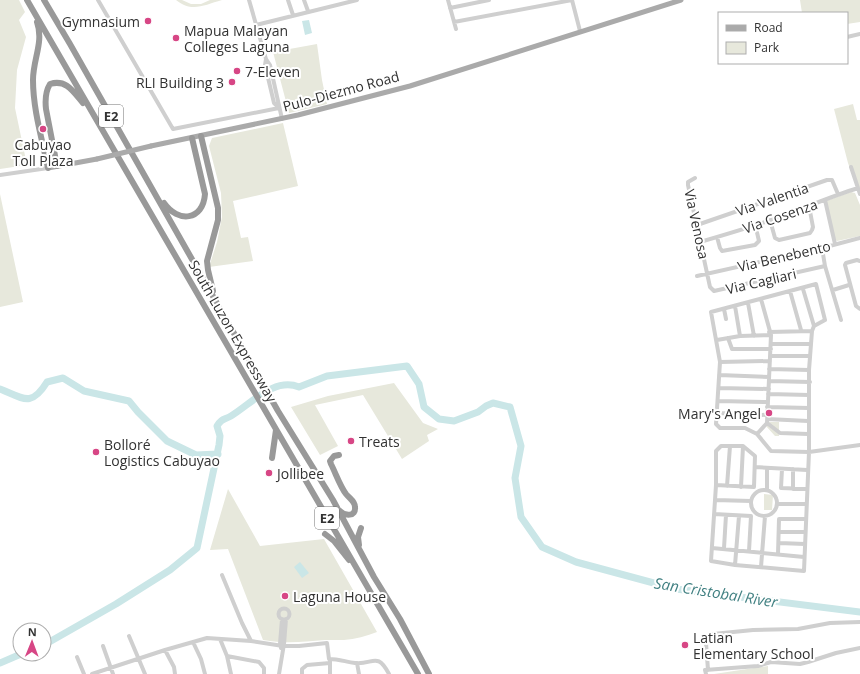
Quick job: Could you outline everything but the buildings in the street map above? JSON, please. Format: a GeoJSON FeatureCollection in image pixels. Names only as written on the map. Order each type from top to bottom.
{"type":"FeatureCollection","features":[{"type":"Feature","properties":{"kind":"highway","name":"South Luzon Expressway"},"geometry":{"type":"LineString","coordinates":[[27,0],[418,674]]}},
{"type":"Feature","properties":{"kind":"highway","name":"South Luzon Expressway"},"geometry":{"type":"LineString","coordinates":[[44,0],[278,411],[333,500],[429,674]]}},
{"type":"Feature","properties":{"kind":"highway"},"geometry":{"type":"LineString","coordinates":[[32,9],[40,33],[39,48],[33,78],[34,98],[48,168]]}},
{"type":"Feature","properties":{"kind":"highway"},"geometry":{"type":"LineString","coordinates":[[57,166],[48,126],[46,109],[46,93],[50,84],[56,82],[63,83],[69,87],[95,118]]}},
{"type":"Feature","properties":{"kind":"highway"},"geometry":{"type":"LineString","coordinates":[[201,136],[218,208],[218,220],[207,261],[216,300]]}},
{"type":"Feature","properties":{"kind":"highway"},"geometry":{"type":"LineString","coordinates":[[152,188],[174,214],[189,217],[200,211],[205,202],[205,194],[192,138]]}},
{"type":"Feature","properties":{"kind":"highway"},"geometry":{"type":"LineString","coordinates":[[272,458],[276,430]]}},
{"type":"Feature","properties":{"kind":"highway"},"geometry":{"type":"LineString","coordinates":[[333,500],[340,512],[344,515],[351,515],[355,509],[354,503],[346,494],[330,461],[331,458],[338,455]]}},
{"type":"Feature","properties":{"kind":"highway"},"geometry":{"type":"LineString","coordinates":[[361,528],[358,537],[366,561]]}},
{"type":"Feature","properties":{"kind":"highway"},"geometry":{"type":"LineString","coordinates":[[325,534],[334,541],[355,565]]}},
{"type":"Feature","properties":{"kind":"main road","name":"Pulo-Diezmo Road"},"geometry":{"type":"LineString","coordinates":[[48,168],[97,159],[282,119],[410,86],[681,0]]}},
{"type":"Feature","properties":{"kind":"street"},"geometry":{"type":"LineString","coordinates":[[98,0],[173,129],[279,108]]}},
{"type":"Feature","properties":{"kind":"street"},"geometry":{"type":"LineString","coordinates":[[249,0],[266,59],[270,65],[282,119]]}},
{"type":"Feature","properties":{"kind":"street"},"geometry":{"type":"LineString","coordinates":[[288,0],[293,15]]}},
{"type":"Feature","properties":{"kind":"street"},"geometry":{"type":"LineString","coordinates":[[304,0],[308,12]]}},
{"type":"Feature","properties":{"kind":"street"},"geometry":{"type":"LineString","coordinates":[[256,25],[357,0]]}},
{"type":"Feature","properties":{"kind":"street"},"geometry":{"type":"LineString","coordinates":[[448,0],[456,29]]}},
{"type":"Feature","properties":{"kind":"street"},"geometry":{"type":"LineString","coordinates":[[450,8],[489,0]]}},
{"type":"Feature","properties":{"kind":"street"},"geometry":{"type":"LineString","coordinates":[[454,22],[572,0],[580,31]]}},
{"type":"Feature","properties":{"kind":"street"},"geometry":{"type":"LineString","coordinates":[[848,37],[860,34]]}},
{"type":"Feature","properties":{"kind":"street"},"geometry":{"type":"LineString","coordinates":[[852,167],[860,194]]}},
{"type":"Feature","properties":{"kind":"street","name":"Pulo-Diezmo Road"},"geometry":{"type":"LineString","coordinates":[[0,175],[48,168]]}},
{"type":"Feature","properties":{"kind":"street","name":"Via Venosa"},"geometry":{"type":"LineString","coordinates":[[695,178],[688,182],[688,186],[707,274]]}},
{"type":"Feature","properties":{"kind":"street","name":"Via Valentia"},"geometry":{"type":"LineString","coordinates":[[697,225],[827,180],[832,180],[838,194]]}},
{"type":"Feature","properties":{"kind":"street","name":"Via Cosenza"},"geometry":{"type":"LineString","coordinates":[[700,242],[770,220],[858,188]]}},
{"type":"Feature","properties":{"kind":"street"},"geometry":{"type":"LineString","coordinates":[[825,200],[835,244]]}},
{"type":"Feature","properties":{"kind":"street"},"geometry":{"type":"LineString","coordinates":[[770,220],[775,238],[779,240],[810,233],[813,227],[809,206]]}},
{"type":"Feature","properties":{"kind":"street"},"geometry":{"type":"LineString","coordinates":[[717,237],[722,251],[755,245],[759,241],[755,224]]}},
{"type":"Feature","properties":{"kind":"street","name":"Via Benebento"},"geometry":{"type":"LineString","coordinates":[[697,276],[860,238]]}},
{"type":"Feature","properties":{"kind":"street"},"geometry":{"type":"LineString","coordinates":[[822,248],[825,266],[841,320]]}},
{"type":"Feature","properties":{"kind":"street"},"geometry":{"type":"LineString","coordinates":[[860,261],[857,260],[846,263],[845,265],[849,285],[856,306],[860,309]]}},
{"type":"Feature","properties":{"kind":"street","name":"Via Cagliari"},"geometry":{"type":"LineString","coordinates":[[707,274],[710,287],[714,291],[825,266]]}},
{"type":"Feature","properties":{"kind":"street"},"geometry":{"type":"LineString","coordinates":[[814,326],[825,320],[816,284],[712,312],[720,362],[716,424],[720,428],[745,428],[757,434],[771,451],[808,452],[860,445]]}},
{"type":"Feature","properties":{"kind":"street"},"geometry":{"type":"LineString","coordinates":[[833,290],[849,285]]}},
{"type":"Feature","properties":{"kind":"street"},"geometry":{"type":"LineString","coordinates":[[716,486],[754,487],[755,456],[743,446],[720,446],[716,451],[716,486],[711,561],[734,565],[804,570],[810,382],[809,370],[812,331],[814,326],[803,288]]}},
{"type":"Feature","properties":{"kind":"street"},"geometry":{"type":"LineString","coordinates":[[790,291],[801,330]]}},
{"type":"Feature","properties":{"kind":"street"},"geometry":{"type":"LineString","coordinates":[[757,434],[767,419],[771,346],[770,333],[761,299]]}},
{"type":"Feature","properties":{"kind":"street"},"geometry":{"type":"LineString","coordinates":[[748,303],[754,336]]}},
{"type":"Feature","properties":{"kind":"street"},"geometry":{"type":"LineString","coordinates":[[736,306],[740,336]]}},
{"type":"Feature","properties":{"kind":"street"},"geometry":{"type":"LineString","coordinates":[[724,309],[726,319]]}},
{"type":"Feature","properties":{"kind":"street"},"geometry":{"type":"LineString","coordinates":[[716,340],[801,330],[812,331]]}},
{"type":"Feature","properties":{"kind":"street"},"geometry":{"type":"LineString","coordinates":[[728,338],[732,349],[811,344]]}},
{"type":"Feature","properties":{"kind":"street"},"geometry":{"type":"LineString","coordinates":[[720,362],[810,356]]}},
{"type":"Feature","properties":{"kind":"street"},"geometry":{"type":"LineString","coordinates":[[769,369],[809,370]]}},
{"type":"Feature","properties":{"kind":"street"},"geometry":{"type":"LineString","coordinates":[[719,375],[810,382]]}},
{"type":"Feature","properties":{"kind":"street"},"geometry":{"type":"LineString","coordinates":[[719,388],[768,389]]}},
{"type":"Feature","properties":{"kind":"street"},"geometry":{"type":"LineString","coordinates":[[768,394],[809,395]]}},
{"type":"Feature","properties":{"kind":"street"},"geometry":{"type":"LineString","coordinates":[[718,401],[809,408]]}},
{"type":"Feature","properties":{"kind":"street"},"geometry":{"type":"LineString","coordinates":[[717,413],[767,419],[808,421]]}},
{"type":"Feature","properties":{"kind":"street"},"geometry":{"type":"LineString","coordinates":[[767,419],[780,433],[808,434]]}},
{"type":"Feature","properties":{"kind":"street"},"geometry":{"type":"LineString","coordinates":[[727,486],[730,446]]}},
{"type":"Feature","properties":{"kind":"street"},"geometry":{"type":"LineString","coordinates":[[741,487],[743,446]]}},
{"type":"Feature","properties":{"kind":"street"},"geometry":{"type":"LineString","coordinates":[[755,468],[807,470]]}},
{"type":"Feature","properties":{"kind":"street"},"geometry":{"type":"LineString","coordinates":[[767,468],[767,490]]}},
{"type":"Feature","properties":{"kind":"street"},"geometry":{"type":"LineString","coordinates":[[782,469],[781,488],[807,489]]}},
{"type":"Feature","properties":{"kind":"street"},"geometry":{"type":"LineString","coordinates":[[793,469],[793,489]]}},
{"type":"Feature","properties":{"kind":"street"},"geometry":{"type":"LineString","coordinates":[[767,490],[774,494],[777,504],[773,512],[765,516],[759,515],[751,507],[751,501],[754,494],[767,490]]}},
{"type":"Feature","properties":{"kind":"street"},"geometry":{"type":"LineString","coordinates":[[715,500],[751,501]]}},
{"type":"Feature","properties":{"kind":"street"},"geometry":{"type":"LineString","coordinates":[[777,504],[806,504]]}},
{"type":"Feature","properties":{"kind":"street"},"geometry":{"type":"LineString","coordinates":[[714,514],[751,516],[749,552]]}},
{"type":"Feature","properties":{"kind":"street"},"geometry":{"type":"LineString","coordinates":[[724,548],[726,515]]}},
{"type":"Feature","properties":{"kind":"street"},"geometry":{"type":"LineString","coordinates":[[734,565],[738,516]]}},
{"type":"Feature","properties":{"kind":"street"},"geometry":{"type":"LineString","coordinates":[[761,567],[765,516]]}},
{"type":"Feature","properties":{"kind":"street"},"geometry":{"type":"LineString","coordinates":[[778,554],[779,519],[806,519]]}},
{"type":"Feature","properties":{"kind":"street"},"geometry":{"type":"LineString","coordinates":[[779,532],[805,532]]}},
{"type":"Feature","properties":{"kind":"street"},"geometry":{"type":"LineString","coordinates":[[779,543],[805,544]]}},
{"type":"Feature","properties":{"kind":"street"},"geometry":{"type":"LineString","coordinates":[[712,548],[724,548],[736,551],[778,554],[804,558]]}},
{"type":"Feature","properties":{"kind":"street"},"geometry":{"type":"LineString","coordinates":[[222,576],[251,641]]}},
{"type":"Feature","properties":{"kind":"street"},"geometry":{"type":"LineString","coordinates":[[279,674],[284,619]]}},
{"type":"Feature","properties":{"kind":"street"},"geometry":{"type":"LineString","coordinates":[[860,622],[830,623],[798,629],[752,630],[713,634],[707,639],[706,643],[707,672],[758,666],[771,662],[800,664],[836,653],[860,648]]}},
{"type":"Feature","properties":{"kind":"street"},"geometry":{"type":"LineString","coordinates":[[129,636],[145,674]]}},
{"type":"Feature","properties":{"kind":"street"},"geometry":{"type":"LineString","coordinates":[[92,674],[207,638],[251,641],[282,647],[328,643],[330,674]]}},
{"type":"Feature","properties":{"kind":"street"},"geometry":{"type":"LineString","coordinates":[[220,639],[227,656],[231,674]]}},
{"type":"Feature","properties":{"kind":"street"},"geometry":{"type":"LineString","coordinates":[[193,642],[201,659],[205,674]]}},
{"type":"Feature","properties":{"kind":"street"},"geometry":{"type":"LineString","coordinates":[[103,646],[113,674]]}},
{"type":"Feature","properties":{"kind":"street"},"geometry":{"type":"LineString","coordinates":[[166,650],[174,667],[175,674]]}},
{"type":"Feature","properties":{"kind":"street"},"geometry":{"type":"LineString","coordinates":[[227,656],[259,662],[264,668],[264,674]]}},
{"type":"Feature","properties":{"kind":"street"},"geometry":{"type":"LineString","coordinates":[[77,657],[84,674]]}},
{"type":"Feature","properties":{"kind":"street"},"geometry":{"type":"LineString","coordinates":[[302,674],[302,669],[307,665],[340,659],[357,663],[373,660],[379,661],[385,665],[389,674]]}},
{"type":"Feature","properties":{"kind":"street"},"geometry":{"type":"LineString","coordinates":[[357,663],[358,674]]}},
{"type":"Feature","properties":{"kind":"green space"},"geometry":{"type":"Polygon","coordinates":[[[0,0],[19,0],[25,12],[19,20],[26,37],[17,70],[15,108],[27,165],[0,169],[0,0]]]}},
{"type":"Feature","properties":{"kind":"green space"},"geometry":{"type":"Polygon","coordinates":[[[176,0],[182,0],[191,4],[201,4],[210,0],[222,0],[204,6],[193,7],[182,4],[176,0]]]}},
{"type":"Feature","properties":{"kind":"green space"},"geometry":{"type":"Polygon","coordinates":[[[800,0],[860,0],[860,22],[848,24],[848,12],[802,12],[800,0]]]}},
{"type":"Feature","properties":{"kind":"green space"},"geometry":{"type":"Polygon","coordinates":[[[317,44],[327,104],[289,113],[273,52],[317,44]]]}},
{"type":"Feature","properties":{"kind":"green space"},"geometry":{"type":"Polygon","coordinates":[[[853,104],[857,120],[860,120],[860,196],[848,163],[834,109],[853,104]]]}},
{"type":"Feature","properties":{"kind":"green space"},"geometry":{"type":"Polygon","coordinates":[[[283,123],[298,186],[233,201],[241,238],[248,237],[253,261],[209,267],[217,242],[222,217],[221,193],[209,146],[212,138],[283,123]]]}},
{"type":"Feature","properties":{"kind":"green space"},"geometry":{"type":"Polygon","coordinates":[[[851,192],[855,193],[860,205],[860,236],[837,241],[835,239],[826,201],[851,192]]]}},
{"type":"Feature","properties":{"kind":"green space"},"geometry":{"type":"Polygon","coordinates":[[[0,194],[23,302],[0,307],[0,194]]]}},
{"type":"Feature","properties":{"kind":"green space"},"geometry":{"type":"Polygon","coordinates":[[[394,383],[423,423],[438,429],[427,435],[429,441],[402,459],[363,395],[315,405],[338,446],[320,455],[291,407],[328,396],[394,383]]]}},
{"type":"Feature","properties":{"kind":"green space"},"geometry":{"type":"Polygon","coordinates":[[[766,422],[779,422],[779,436],[775,436],[766,426],[766,422]]]}},
{"type":"Feature","properties":{"kind":"green space"},"geometry":{"type":"Polygon","coordinates":[[[228,489],[260,546],[324,539],[377,632],[344,640],[286,642],[263,640],[228,549],[210,550],[228,489]]]}},
{"type":"Feature","properties":{"kind":"green space"},"geometry":{"type":"Polygon","coordinates":[[[764,494],[773,495],[772,510],[764,510],[764,494]]]}},
{"type":"Feature","properties":{"kind":"green space"},"geometry":{"type":"Polygon","coordinates":[[[768,666],[768,674],[714,674],[768,666]]]}},
{"type":"Feature","properties":{"kind":"water"},"geometry":{"type":"Polygon","coordinates":[[[309,20],[312,33],[305,35],[302,21],[309,20]]]}},
{"type":"Feature","properties":{"kind":"water"},"geometry":{"type":"Polygon","coordinates":[[[300,562],[309,573],[302,578],[294,567],[300,562]]]}},
{"type":"Feature","properties":{"kind":"waterway","name":"San Cristobal River"},"geometry":{"type":"LineString","coordinates":[[52,640],[116,604],[170,570],[197,548],[219,445],[220,436],[217,426],[222,420],[231,416],[263,393],[281,386],[290,385],[299,387],[327,376],[407,366],[419,384],[424,407],[439,419],[454,421],[478,412],[493,403],[510,407],[521,446],[515,478],[521,517],[542,547],[576,562],[676,589],[860,612]]}},
{"type":"Feature","properties":{"kind":"waterway"},"geometry":{"type":"LineString","coordinates":[[0,389],[26,399],[36,395],[47,382],[63,378],[84,391],[129,401],[167,441],[196,455],[218,454]]}},
{"type":"Feature","properties":{"kind":"waterway"},"geometry":{"type":"LineString","coordinates":[[0,663],[12,658]]}},
{"type":"Feature","properties":{"kind":"place","name":"Gymnasium"},"geometry":{"type":"Point","coordinates":[148,21]}},
{"type":"Feature","properties":{"kind":"place","name":"Mapua Malayan Colleges Laguna"},"geometry":{"type":"Point","coordinates":[176,38]}},
{"type":"Feature","properties":{"kind":"place","name":"7-Eleven"},"geometry":{"type":"Point","coordinates":[237,71]}},
{"type":"Feature","properties":{"kind":"place","name":"RLI Building 3"},"geometry":{"type":"Point","coordinates":[232,82]}},
{"type":"Feature","properties":{"kind":"place","name":"Cabuyao Toll Plaza"},"geometry":{"type":"Point","coordinates":[43,129]}},
{"type":"Feature","properties":{"kind":"place","name":"Mary's Angel"},"geometry":{"type":"Point","coordinates":[769,413]}},
{"type":"Feature","properties":{"kind":"place","name":"Treats"},"geometry":{"type":"Point","coordinates":[351,441]}},
{"type":"Feature","properties":{"kind":"place","name":"Bolloré Logistics Cabuyao"},"geometry":{"type":"Point","coordinates":[96,452]}},
{"type":"Feature","properties":{"kind":"place","name":"Jollibee"},"geometry":{"type":"Point","coordinates":[269,473]}},
{"type":"Feature","properties":{"kind":"place","name":"Laguna House"},"geometry":{"type":"Point","coordinates":[285,596]}},
{"type":"Feature","properties":{"kind":"place","name":"Latian Elementary School"},"geometry":{"type":"Point","coordinates":[685,645]}}]}
